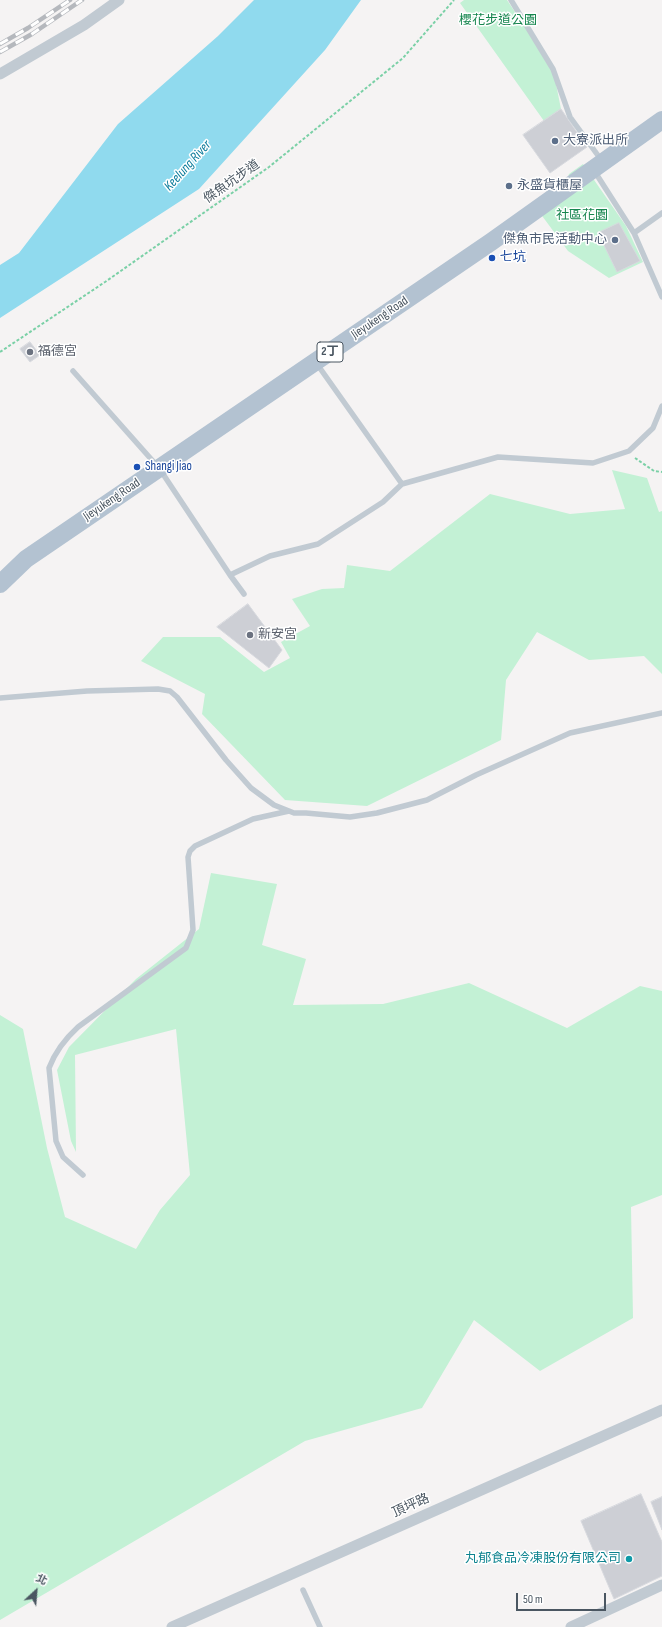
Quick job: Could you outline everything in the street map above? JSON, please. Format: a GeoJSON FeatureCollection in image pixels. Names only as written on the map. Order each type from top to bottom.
{"type":"FeatureCollection","features":[{"type":"Feature","properties":{"kind":"main road","name":"Jieyukeng Road"},"geometry":{"type":"LineString","coordinates":[[0,584],[26,559],[315,362],[662,120]]}},
{"type":"Feature","properties":{"kind":"street"},"geometry":{"type":"LineString","coordinates":[[0,74],[84,25],[119,0]]}},
{"type":"Feature","properties":{"kind":"street","name":"頂坪路"},"geometry":{"type":"LineString","coordinates":[[172,1627],[662,1410]]}},
{"type":"Feature","properties":{"kind":"street"},"geometry":{"type":"LineString","coordinates":[[571,1627],[662,1585]]}},
{"type":"Feature","properties":{"kind":"lane"},"geometry":{"type":"LineString","coordinates":[[511,0],[553,69],[570,117],[634,233],[662,297]]}},
{"type":"Feature","properties":{"kind":"lane"},"geometry":{"type":"LineString","coordinates":[[634,233],[662,213]]}},
{"type":"Feature","properties":{"kind":"lane"},"geometry":{"type":"LineString","coordinates":[[315,362],[402,484]]}},
{"type":"Feature","properties":{"kind":"lane"},"geometry":{"type":"LineString","coordinates":[[73,371],[159,468],[244,594]]}},
{"type":"Feature","properties":{"kind":"lane"},"geometry":{"type":"LineString","coordinates":[[230,575],[270,556],[318,544],[383,502],[402,484],[498,457],[593,463],[629,451],[653,428],[662,406]]}},
{"type":"Feature","properties":{"kind":"lane"},"geometry":{"type":"LineString","coordinates":[[0,698],[87,691],[158,689],[170,691],[177,697],[226,760],[251,788],[274,804],[294,813],[350,817],[377,814],[427,800],[476,775],[570,733],[662,713]]}},
{"type":"Feature","properties":{"kind":"lane"},"geometry":{"type":"LineString","coordinates":[[83,1175],[63,1157],[56,1141],[49,1068],[52,1059],[68,1037],[78,1027],[186,948],[193,930],[188,857],[190,851],[195,846],[253,819],[289,811]]}},
{"type":"Feature","properties":{"kind":"lane"},"geometry":{"type":"LineString","coordinates":[[303,1590],[320,1627]]}},
{"type":"Feature","properties":{"kind":"path","name":"傑魚坑步道"},"geometry":{"type":"LineString","coordinates":[[0,352],[105,282],[269,167],[403,58],[454,0]]}},
{"type":"Feature","properties":{"kind":"path"},"geometry":{"type":"LineString","coordinates":[[629,451],[639,461],[654,471],[662,472]]}},
{"type":"Feature","properties":{"kind":"green space","name":"櫻花步道公園"},"geometry":{"type":"Polygon","coordinates":[[[464,0],[507,0],[553,69],[561,109],[544,121],[460,3],[464,0]]]}},
{"type":"Feature","properties":{"kind":"green space","name":"社區花園"},"geometry":{"type":"Polygon","coordinates":[[[583,164],[626,226],[643,262],[609,278],[568,251],[537,209],[563,191],[569,174],[583,164]]]}},
{"type":"Feature","properties":{"kind":"green space"},"geometry":{"type":"Polygon","coordinates":[[[612,470],[647,478],[659,512],[662,511],[662,674],[644,656],[589,660],[537,632],[506,680],[501,740],[367,806],[285,800],[202,714],[205,694],[141,661],[163,637],[220,637],[264,672],[290,658],[281,642],[310,626],[292,599],[322,589],[344,588],[347,565],[390,571],[490,494],[570,514],[625,509],[612,470]]]}},
{"type":"Feature","properties":{"kind":"green space"},"geometry":{"type":"Polygon","coordinates":[[[211,873],[277,884],[262,945],[306,959],[293,1005],[383,1004],[469,983],[567,1028],[640,986],[662,991],[662,1195],[631,1207],[633,1318],[540,1371],[474,1320],[422,1408],[305,1441],[0,1620],[0,1015],[23,1029],[47,1148],[65,1217],[136,1249],[160,1210],[190,1175],[176,1029],[75,1055],[76,1152],[71,1141],[57,1070],[69,1047],[136,979],[199,929],[211,873]]]}},
{"type":"Feature","properties":{"kind":"water","name":"Keelung River"},"geometry":{"type":"Polygon","coordinates":[[[254,0],[361,0],[325,50],[199,189],[0,318],[0,265],[19,253],[118,124],[218,36],[254,0]]]}},
{"type":"Feature","properties":{"kind":"building","name":"大寮派出所"},"geometry":{"type":"Polygon","coordinates":[[[561,109],[587,147],[550,173],[523,135],[561,109]]]}},
{"type":"Feature","properties":{"kind":"building","name":"傑魚市民活動中心"},"geometry":{"type":"Polygon","coordinates":[[[619,223],[640,261],[617,272],[598,233],[619,223]]]}},
{"type":"Feature","properties":{"kind":"building","name":"福德宮"},"geometry":{"type":"Polygon","coordinates":[[[30,342],[40,355],[30,362],[20,349],[30,342]]]}},
{"type":"Feature","properties":{"kind":"building","name":"新安宮"},"geometry":{"type":"Polygon","coordinates":[[[248,604],[282,650],[269,668],[217,627],[248,604]]]}},
{"type":"Feature","properties":{"kind":"building","name":"丸郁食品冷凍股份有限公司"},"geometry":{"type":"Polygon","coordinates":[[[641,1494],[662,1542],[662,1576],[614,1599],[581,1521],[641,1494]]]}},
{"type":"Feature","properties":{"kind":"building"},"geometry":{"type":"Polygon","coordinates":[[[662,1497],[662,1530],[651,1502],[662,1497]]]}},
{"type":"Feature","properties":{"kind":"railway"},"geometry":{"type":"LineString","coordinates":[[0,44],[28,28],[70,0]]}},
{"type":"Feature","properties":{"kind":"railway"},"geometry":{"type":"LineString","coordinates":[[0,52],[32,34],[82,0]]}},
{"type":"Feature","properties":{"kind":"place","name":"大寮派出所"},"geometry":{"type":"Point","coordinates":[555,141]}},
{"type":"Feature","properties":{"kind":"place","name":"永盛貨櫃屋"},"geometry":{"type":"Point","coordinates":[509,186]}},
{"type":"Feature","properties":{"kind":"place","name":"傑魚市民活動中心"},"geometry":{"type":"Point","coordinates":[615,240]}},
{"type":"Feature","properties":{"kind":"place","name":"七坑"},"geometry":{"type":"Point","coordinates":[492,258]}},
{"type":"Feature","properties":{"kind":"place","name":"福德宮"},"geometry":{"type":"Point","coordinates":[30,352]}},
{"type":"Feature","properties":{"kind":"place","name":"Shangi Jiao"},"geometry":{"type":"Point","coordinates":[137,467]}},
{"type":"Feature","properties":{"kind":"place","name":"新安宮"},"geometry":{"type":"Point","coordinates":[250,635]}},
{"type":"Feature","properties":{"kind":"place","name":"丸郁食品冷凍股份有限公司"},"geometry":{"type":"Point","coordinates":[629,1559]}}]}
